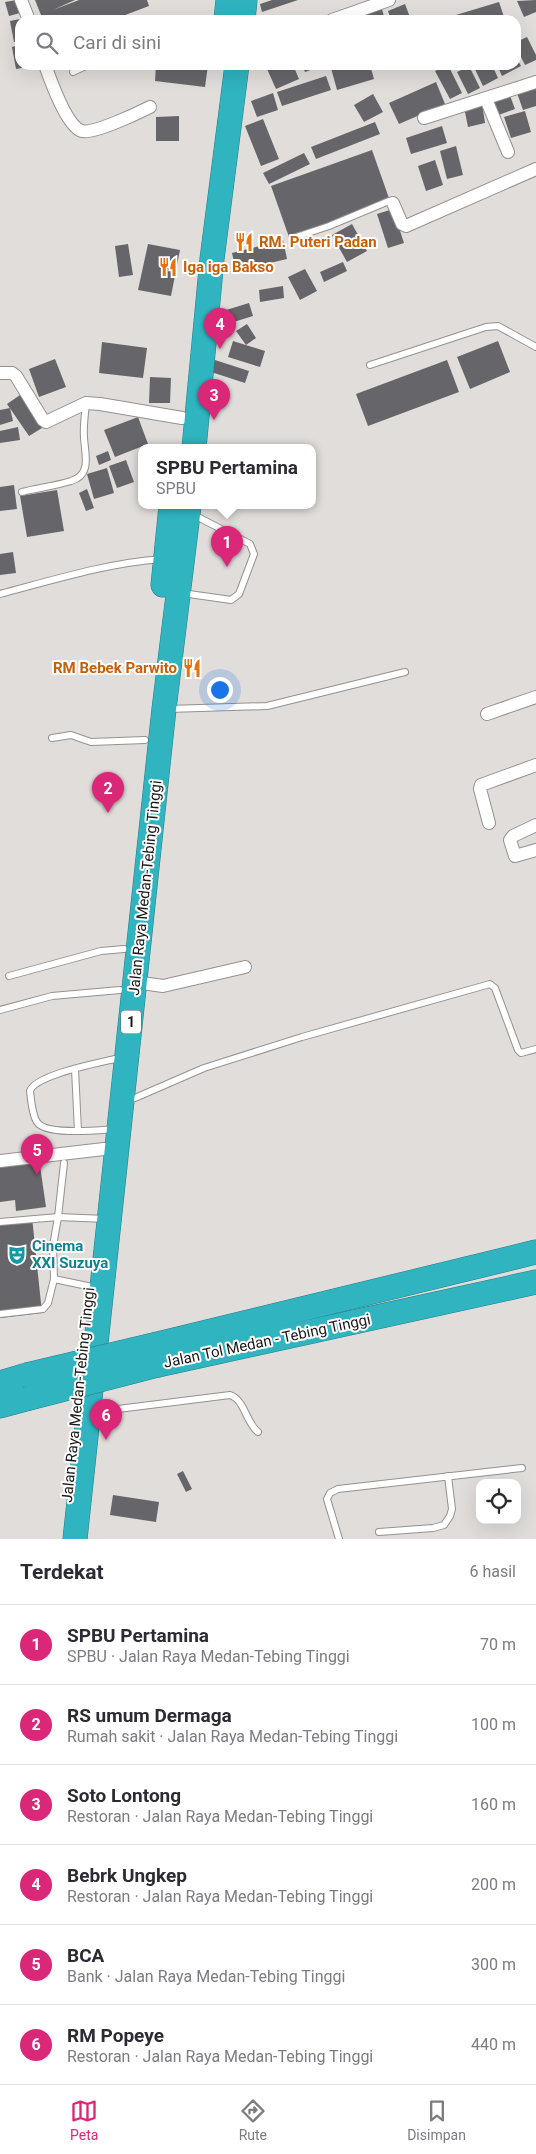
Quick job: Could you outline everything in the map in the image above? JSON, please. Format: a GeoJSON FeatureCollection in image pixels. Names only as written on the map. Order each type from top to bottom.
{"type":"FeatureCollection","features":[{"type":"Feature","properties":{"kind":"highway"},"geometry":{"type":"LineString","coordinates":[[228,14],[245,0]]}},
{"type":"Feature","properties":{"kind":"highway"},"geometry":{"type":"LineString","coordinates":[[179,444],[220,70]]}},
{"type":"Feature","properties":{"kind":"highway"},"geometry":{"type":"LineString","coordinates":[[194,444],[212,258],[236,70]]}},
{"type":"Feature","properties":{"kind":"highway","name":"Jalan Raya Medan-Tebing Tinggi"},"geometry":{"type":"LineString","coordinates":[[128,986],[124,949],[145,740],[166,559],[183,509]]}},
{"type":"Feature","properties":{"kind":"highway","name":"Jalan Raya Medan-Tebing Tinggi"},"geometry":{"type":"LineString","coordinates":[[63,1539],[96,1288],[110,1136],[178,592],[183,509]]}},
{"type":"Feature","properties":{"kind":"highway","name":"Jalan Raya Medan-Tebing Tinggi"},"geometry":{"type":"LineString","coordinates":[[110,1136],[122,1104],[121,1059]]}},
{"type":"Feature","properties":{"kind":"highway","name":"Jalan Tol Medan - Tebing Tinggi"},"geometry":{"type":"LineString","coordinates":[[0,1406],[158,1355],[536,1252]]}},
{"type":"Feature","properties":{"kind":"highway","name":"Jalan Tol Medan - Tebing Tinggi"},"geometry":{"type":"LineString","coordinates":[[158,1355],[536,1282]]}},
{"type":"Feature","properties":{"kind":"highway","name":"Jalan Raya Medan-Tebing Tinggi"},"geometry":{"type":"LineString","coordinates":[[75,1539],[90,1413],[96,1288]]}},
{"type":"Feature","properties":{"kind":"highway"},"geometry":{"type":"LineString","coordinates":[[0,1383],[27,1375],[158,1355]]}},
{"type":"Feature","properties":{"kind":"street"},"geometry":{"type":"LineString","coordinates":[[21,0],[27,15]]}},
{"type":"Feature","properties":{"kind":"street"},"geometry":{"type":"LineString","coordinates":[[346,15],[389,0]]}},
{"type":"Feature","properties":{"kind":"street"},"geometry":{"type":"LineString","coordinates":[[47,70],[66,114],[75,127],[82,131],[92,130],[150,107]]}},
{"type":"Feature","properties":{"kind":"street"},"geometry":{"type":"LineString","coordinates":[[424,118],[536,82]]}},
{"type":"Feature","properties":{"kind":"street"},"geometry":{"type":"LineString","coordinates":[[486,99],[508,152]]}},
{"type":"Feature","properties":{"kind":"street"},"geometry":{"type":"LineString","coordinates":[[393,203],[402,224],[406,226],[536,169]]}},
{"type":"Feature","properties":{"kind":"street"},"geometry":{"type":"LineString","coordinates":[[0,373],[12,373],[16,376],[46,422],[86,403],[182,418]]}},
{"type":"Feature","properties":{"kind":"street"},"geometry":{"type":"LineString","coordinates":[[487,714],[536,696]]}},
{"type":"Feature","properties":{"kind":"street"},"geometry":{"type":"LineString","coordinates":[[489,823],[480,789],[481,785],[536,765]]}},
{"type":"Feature","properties":{"kind":"street"},"geometry":{"type":"LineString","coordinates":[[536,825],[512,836],[510,840],[516,857],[536,850]]}},
{"type":"Feature","properties":{"kind":"street"},"geometry":{"type":"LineString","coordinates":[[128,986],[162,986],[245,967]]}},
{"type":"Feature","properties":{"kind":"street"},"geometry":{"type":"LineString","coordinates":[[0,1161],[110,1136]]}},
{"type":"Feature","properties":{"kind":"lane"},"geometry":{"type":"LineString","coordinates":[[73,72],[77,70]]}},
{"type":"Feature","properties":{"kind":"lane"},"geometry":{"type":"LineString","coordinates":[[293,238],[329,226],[389,201],[393,203]]}},
{"type":"Feature","properties":{"kind":"lane"},"geometry":{"type":"LineString","coordinates":[[370,365],[486,327],[498,326],[536,348]]}},
{"type":"Feature","properties":{"kind":"lane"},"geometry":{"type":"LineString","coordinates":[[22,492],[72,481],[80,477],[84,472],[87,458],[84,440],[86,403]]}},
{"type":"Feature","properties":{"kind":"lane"},"geometry":{"type":"LineString","coordinates":[[178,592],[232,600],[239,594],[254,554],[250,544],[185,509]]}},
{"type":"Feature","properties":{"kind":"lane"},"geometry":{"type":"LineString","coordinates":[[0,594],[74,574],[146,560],[166,559]]}},
{"type":"Feature","properties":{"kind":"lane"},"geometry":{"type":"LineString","coordinates":[[164,709],[267,706],[405,672]]}},
{"type":"Feature","properties":{"kind":"lane"},"geometry":{"type":"LineString","coordinates":[[52,738],[71,735],[91,742],[145,740]]}},
{"type":"Feature","properties":{"kind":"lane"},"geometry":{"type":"LineString","coordinates":[[9,976],[101,951],[124,949]]}},
{"type":"Feature","properties":{"kind":"lane"},"geometry":{"type":"LineString","coordinates":[[122,1104],[204,1068],[302,1036],[490,984],[495,988],[518,1050],[521,1053],[536,1049]]}},
{"type":"Feature","properties":{"kind":"lane"},"geometry":{"type":"LineString","coordinates":[[0,1010],[52,996],[128,986]]}},
{"type":"Feature","properties":{"kind":"lane"},"geometry":{"type":"LineString","coordinates":[[110,1136],[57,1130],[40,1125],[36,1120],[30,1094],[31,1088],[35,1084],[58,1074],[121,1059]]}},
{"type":"Feature","properties":{"kind":"lane"},"geometry":{"type":"LineString","coordinates":[[76,1069],[78,1131]]}},
{"type":"Feature","properties":{"kind":"lane"},"geometry":{"type":"LineString","coordinates":[[0,1314],[45,1308],[54,1279],[53,1246],[64,1163]]}},
{"type":"Feature","properties":{"kind":"lane"},"geometry":{"type":"LineString","coordinates":[[0,1222],[58,1217],[103,1218]]}},
{"type":"Feature","properties":{"kind":"lane"},"geometry":{"type":"LineString","coordinates":[[54,1279],[96,1288]]}},
{"type":"Feature","properties":{"kind":"lane"},"geometry":{"type":"LineString","coordinates":[[90,1413],[230,1395],[239,1401],[250,1424],[258,1432]]}},
{"type":"Feature","properties":{"kind":"lane"},"geometry":{"type":"LineString","coordinates":[[339,1539],[327,1499],[330,1493],[338,1489],[522,1468]]}},
{"type":"Feature","properties":{"kind":"lane"},"geometry":{"type":"LineString","coordinates":[[380,1532],[433,1528],[444,1525],[452,1509],[448,1476]]}},
{"type":"Feature","properties":{"kind":"building"},"geometry":{"type":"Polygon","coordinates":[[[17,0],[20,13],[9,16],[5,2],[17,0]]]}},
{"type":"Feature","properties":{"kind":"building"},"geometry":{"type":"Polygon","coordinates":[[[35,0],[75,0],[53,10],[79,0],[147,0],[149,6],[125,15],[41,15],[35,0]]]}},
{"type":"Feature","properties":{"kind":"building"},"geometry":{"type":"Polygon","coordinates":[[[272,0],[298,0],[262,12],[260,4],[272,0]]]}},
{"type":"Feature","properties":{"kind":"building"},"geometry":{"type":"Polygon","coordinates":[[[536,0],[536,12],[524,17],[517,1],[536,0]]]}},
{"type":"Feature","properties":{"kind":"building"},"geometry":{"type":"Polygon","coordinates":[[[499,2],[503,15],[456,15],[499,2]]]}},
{"type":"Feature","properties":{"kind":"building"},"geometry":{"type":"Polygon","coordinates":[[[405,4],[409,15],[389,15],[388,11],[405,4]]]}},
{"type":"Feature","properties":{"kind":"building"},"geometry":{"type":"Polygon","coordinates":[[[382,9],[384,15],[367,15],[382,9]]]}},
{"type":"Feature","properties":{"kind":"building"},"geometry":{"type":"Polygon","coordinates":[[[15,20],[15,42],[14,42],[10,21],[15,20]]]}},
{"type":"Feature","properties":{"kind":"building"},"geometry":{"type":"Polygon","coordinates":[[[527,37],[536,55],[536,60],[525,65],[521,57],[521,40],[527,37]]]}},
{"type":"Feature","properties":{"kind":"building"},"geometry":{"type":"Polygon","coordinates":[[[15,46],[15,64],[12,47],[15,46]]]}},
{"type":"Feature","properties":{"kind":"building"},"geometry":{"type":"Polygon","coordinates":[[[156,70],[207,70],[205,87],[155,81],[156,70]]]}},
{"type":"Feature","properties":{"kind":"building"},"geometry":{"type":"Polygon","coordinates":[[[267,70],[295,70],[299,79],[276,89],[267,70]]]}},
{"type":"Feature","properties":{"kind":"building"},"geometry":{"type":"Polygon","coordinates":[[[332,70],[371,70],[374,79],[337,90],[332,70]]]}},
{"type":"Feature","properties":{"kind":"building"},"geometry":{"type":"Polygon","coordinates":[[[450,70],[462,93],[450,99],[435,71],[450,70]]]}},
{"type":"Feature","properties":{"kind":"building"},"geometry":{"type":"Polygon","coordinates":[[[471,70],[480,88],[468,94],[457,72],[471,70]]]}},
{"type":"Feature","properties":{"kind":"building"},"geometry":{"type":"Polygon","coordinates":[[[475,70],[494,70],[498,78],[483,86],[475,70]]]}},
{"type":"Feature","properties":{"kind":"building"},"geometry":{"type":"Polygon","coordinates":[[[499,70],[513,70],[502,76],[499,70]]]}},
{"type":"Feature","properties":{"kind":"building"},"geometry":{"type":"Polygon","coordinates":[[[326,76],[331,90],[282,106],[277,92],[326,76]]]}},
{"type":"Feature","properties":{"kind":"building"},"geometry":{"type":"Polygon","coordinates":[[[436,82],[445,104],[399,124],[389,103],[436,82]]]}},
{"type":"Feature","properties":{"kind":"building"},"geometry":{"type":"Polygon","coordinates":[[[536,86],[536,106],[523,110],[517,93],[536,86]]]}},
{"type":"Feature","properties":{"kind":"building"},"geometry":{"type":"Polygon","coordinates":[[[273,93],[278,110],[257,117],[251,101],[273,93]]]}},
{"type":"Feature","properties":{"kind":"building"},"geometry":{"type":"Polygon","coordinates":[[[509,93],[515,109],[496,116],[490,100],[509,93]]]}},
{"type":"Feature","properties":{"kind":"building"},"geometry":{"type":"Polygon","coordinates":[[[373,94],[383,112],[364,122],[354,105],[373,94]]]}},
{"type":"Feature","properties":{"kind":"building"},"geometry":{"type":"Polygon","coordinates":[[[482,103],[485,123],[468,127],[464,107],[482,103]]]}},
{"type":"Feature","properties":{"kind":"building"},"geometry":{"type":"Polygon","coordinates":[[[525,111],[531,132],[511,138],[504,117],[525,111]]]}},
{"type":"Feature","properties":{"kind":"building"},"geometry":{"type":"Polygon","coordinates":[[[179,116],[179,141],[156,141],[156,117],[179,116]]]}},
{"type":"Feature","properties":{"kind":"building"},"geometry":{"type":"Polygon","coordinates":[[[263,119],[279,159],[261,166],[245,126],[263,119]]]}},
{"type":"Feature","properties":{"kind":"building"},"geometry":{"type":"Polygon","coordinates":[[[375,122],[380,134],[316,159],[311,147],[375,122]]]}},
{"type":"Feature","properties":{"kind":"building"},"geometry":{"type":"Polygon","coordinates":[[[442,126],[447,143],[411,154],[406,138],[442,126]]]}},
{"type":"Feature","properties":{"kind":"building"},"geometry":{"type":"Polygon","coordinates":[[[456,146],[463,175],[447,179],[440,151],[456,146]]]}},
{"type":"Feature","properties":{"kind":"building"},"geometry":{"type":"Polygon","coordinates":[[[372,150],[390,201],[289,237],[271,186],[372,150]]]}},
{"type":"Feature","properties":{"kind":"building"},"geometry":{"type":"Polygon","coordinates":[[[304,153],[310,164],[269,184],[263,173],[304,153]]]}},
{"type":"Feature","properties":{"kind":"building"},"geometry":{"type":"Polygon","coordinates":[[[435,160],[443,185],[426,191],[418,166],[435,160]]]}},
{"type":"Feature","properties":{"kind":"building"},"geometry":{"type":"Polygon","coordinates":[[[393,209],[404,243],[388,248],[377,214],[393,209]]]}},
{"type":"Feature","properties":{"kind":"building"},"geometry":{"type":"Polygon","coordinates":[[[352,224],[367,251],[347,262],[332,235],[352,224]]]}},
{"type":"Feature","properties":{"kind":"building"},"geometry":{"type":"Polygon","coordinates":[[[283,240],[287,259],[236,271],[232,253],[283,240]]]}},
{"type":"Feature","properties":{"kind":"building"},"geometry":{"type":"Polygon","coordinates":[[[128,244],[133,275],[119,277],[115,246],[128,244]]]}},
{"type":"Feature","properties":{"kind":"building"},"geometry":{"type":"Polygon","coordinates":[[[148,244],[180,250],[171,296],[138,290],[148,244]]]}},
{"type":"Feature","properties":{"kind":"building"},"geometry":{"type":"Polygon","coordinates":[[[343,262],[347,271],[324,282],[320,272],[343,262]]]}},
{"type":"Feature","properties":{"kind":"building"},"geometry":{"type":"Polygon","coordinates":[[[305,269],[317,291],[300,300],[288,277],[305,269]]]}},
{"type":"Feature","properties":{"kind":"building"},"geometry":{"type":"Polygon","coordinates":[[[283,286],[284,298],[260,302],[259,290],[283,286]]]}},
{"type":"Feature","properties":{"kind":"building"},"geometry":{"type":"Polygon","coordinates":[[[249,303],[253,316],[227,324],[223,311],[249,303]]]}},
{"type":"Feature","properties":{"kind":"building"},"geometry":{"type":"Polygon","coordinates":[[[247,324],[256,338],[246,345],[236,331],[247,324]]]}},
{"type":"Feature","properties":{"kind":"building"},"geometry":{"type":"Polygon","coordinates":[[[233,341],[265,351],[260,367],[228,357],[233,341]]]}},
{"type":"Feature","properties":{"kind":"building"},"geometry":{"type":"Polygon","coordinates":[[[498,341],[510,372],[470,389],[457,357],[498,341]]]}},
{"type":"Feature","properties":{"kind":"building"},"geometry":{"type":"Polygon","coordinates":[[[102,342],[147,348],[143,378],[99,373],[102,342]]]}},
{"type":"Feature","properties":{"kind":"building"},"geometry":{"type":"Polygon","coordinates":[[[55,359],[66,387],[39,397],[29,369],[55,359]]]}},
{"type":"Feature","properties":{"kind":"building"},"geometry":{"type":"Polygon","coordinates":[[[215,360],[249,371],[245,383],[211,372],[215,360]]]}},
{"type":"Feature","properties":{"kind":"building"},"geometry":{"type":"Polygon","coordinates":[[[447,360],[459,392],[368,426],[356,394],[447,360]]]}},
{"type":"Feature","properties":{"kind":"building"},"geometry":{"type":"Polygon","coordinates":[[[150,377],[171,378],[170,403],[149,403],[150,377]]]}},
{"type":"Feature","properties":{"kind":"building"},"geometry":{"type":"Polygon","coordinates":[[[20,395],[42,428],[29,436],[7,404],[20,395]]]}},
{"type":"Feature","properties":{"kind":"building"},"geometry":{"type":"Polygon","coordinates":[[[10,408],[13,421],[0,425],[0,410],[10,408]]]}},
{"type":"Feature","properties":{"kind":"building"},"geometry":{"type":"Polygon","coordinates":[[[138,417],[148,444],[138,444],[138,448],[115,457],[104,430],[138,417]]]}},
{"type":"Feature","properties":{"kind":"building"},"geometry":{"type":"Polygon","coordinates":[[[18,427],[20,440],[0,443],[0,431],[18,427]]]}},
{"type":"Feature","properties":{"kind":"building"},"geometry":{"type":"Polygon","coordinates":[[[108,451],[111,460],[99,465],[96,456],[108,451]]]}},
{"type":"Feature","properties":{"kind":"building"},"geometry":{"type":"Polygon","coordinates":[[[126,460],[134,482],[117,488],[109,466],[126,460]]]}},
{"type":"Feature","properties":{"kind":"building"},"geometry":{"type":"Polygon","coordinates":[[[107,468],[114,493],[94,499],[87,474],[107,468]]]}},
{"type":"Feature","properties":{"kind":"building"},"geometry":{"type":"Polygon","coordinates":[[[14,485],[17,509],[0,511],[0,487],[14,485]]]}},
{"type":"Feature","properties":{"kind":"building"},"geometry":{"type":"Polygon","coordinates":[[[87,489],[94,508],[86,511],[79,493],[87,489]]]}},
{"type":"Feature","properties":{"kind":"building"},"geometry":{"type":"Polygon","coordinates":[[[57,490],[64,531],[27,537],[20,496],[57,490]]]}},
{"type":"Feature","properties":{"kind":"building"},"geometry":{"type":"Polygon","coordinates":[[[13,552],[16,573],[0,575],[0,554],[13,552]]]}},
{"type":"Feature","properties":{"kind":"building"},"geometry":{"type":"Polygon","coordinates":[[[39,1159],[46,1207],[16,1211],[15,1200],[0,1202],[0,1165],[39,1159]]]}},
{"type":"Feature","properties":{"kind":"building"},"geometry":{"type":"Polygon","coordinates":[[[32,1217],[42,1313],[0,1318],[0,1221],[32,1217]]]}},
{"type":"Feature","properties":{"kind":"building"},"geometry":{"type":"Polygon","coordinates":[[[183,1471],[192,1489],[186,1492],[177,1474],[183,1471]]]}},
{"type":"Feature","properties":{"kind":"building"},"geometry":{"type":"Polygon","coordinates":[[[113,1495],[159,1502],[156,1522],[110,1515],[113,1495]]]}},
{"type":"Feature","properties":{"kind":"place","name":"RM. Puteri Padan"},"geometry":{"type":"Point","coordinates":[244,242]}},
{"type":"Feature","properties":{"kind":"place","name":"Iga iga Bakso"},"geometry":{"type":"Point","coordinates":[168,267]}},
{"type":"Feature","properties":{"kind":"place","name":"Bebrk Ungkep"},"geometry":{"type":"Point","coordinates":[220,349]}},
{"type":"Feature","properties":{"kind":"place","name":"Soto Lontong"},"geometry":{"type":"Point","coordinates":[214,420]}},
{"type":"Feature","properties":{"kind":"place","name":"SPBU Pertamina"},"geometry":{"type":"Point","coordinates":[227,567]}},
{"type":"Feature","properties":{"kind":"place","name":"RM Bebek Parwito"},"geometry":{"type":"Point","coordinates":[192,668]}},
{"type":"Feature","properties":{"kind":"place","name":"RS umum Dermaga"},"geometry":{"type":"Point","coordinates":[108,813]}},
{"type":"Feature","properties":{"kind":"place","name":"BCA"},"geometry":{"type":"Point","coordinates":[37,1175]}},
{"type":"Feature","properties":{"kind":"place","name":"Cinema XXI Suzuya"},"geometry":{"type":"Point","coordinates":[17,1255]}},
{"type":"Feature","properties":{"kind":"place","name":"RM Popeye"},"geometry":{"type":"Point","coordinates":[106,1440]}}]}
